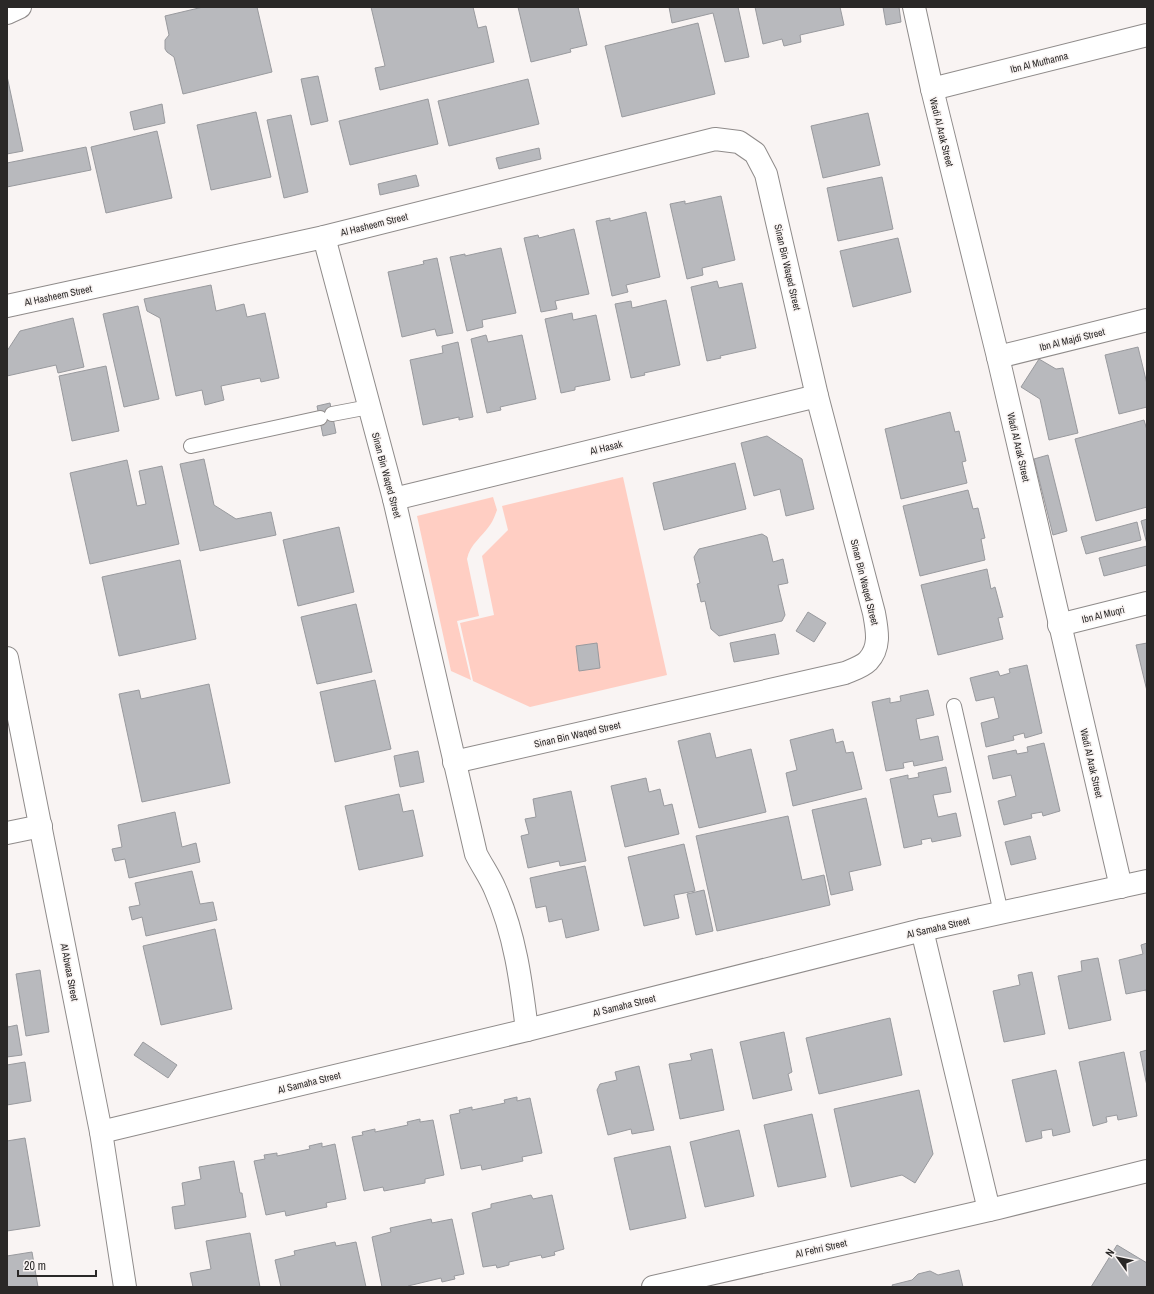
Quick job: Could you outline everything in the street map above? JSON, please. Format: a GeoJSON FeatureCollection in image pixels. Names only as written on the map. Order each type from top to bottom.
{"type":"FeatureCollection","features":[{"type":"Feature","properties":{"kind":"street"},"geometry":{"type":"LineString","coordinates":[[7,13],[20,7]]}},
{"type":"Feature","properties":{"kind":"street","name":"Wadi Al Arak Street"},"geometry":{"type":"LineString","coordinates":[[914,7],[932,89],[998,357],[1121,888]]}},
{"type":"Feature","properties":{"kind":"street","name":"Ibn Al Muthanna"},"geometry":{"type":"LineString","coordinates":[[932,89],[1147,35]]}},
{"type":"Feature","properties":{"kind":"street","name":"Al Hasheem Street"},"geometry":{"type":"LineString","coordinates":[[7,306],[324,237],[716,139],[739,142]]}},
{"type":"Feature","properties":{"kind":"street","name":"Sinan Bin Waqed Street"},"geometry":{"type":"LineString","coordinates":[[454,762],[845,673],[867,662],[876,649],[878,635],[877,628],[817,396],[766,174],[755,153],[739,142]]}},
{"type":"Feature","properties":{"kind":"street","name":"Sinan Bin Waqed Street"},"geometry":{"type":"LineString","coordinates":[[324,237],[394,499],[476,854],[495,888],[512,938],[520,973],[527,1030]]}},
{"type":"Feature","properties":{"kind":"street","name":"Ibn Al Majdi Street"},"geometry":{"type":"LineString","coordinates":[[998,357],[1147,320]]}},
{"type":"Feature","properties":{"kind":"street","name":"Al Hasak"},"geometry":{"type":"LineString","coordinates":[[394,499],[817,396]]}},
{"type":"Feature","properties":{"kind":"street","name":"Ibn Al Muqri"},"geometry":{"type":"LineString","coordinates":[[1059,625],[1147,603]]}},
{"type":"Feature","properties":{"kind":"street","name":"Al Abwaa Street"},"geometry":{"type":"LineString","coordinates":[[7,658],[101,1132],[125,1287]]}},
{"type":"Feature","properties":{"kind":"street"},"geometry":{"type":"LineString","coordinates":[[7,833],[41,826]]}},
{"type":"Feature","properties":{"kind":"street","name":"Al Samaha Street"},"geometry":{"type":"LineString","coordinates":[[101,1132],[527,1030],[922,930],[1121,888],[1147,881]]}},
{"type":"Feature","properties":{"kind":"street"},"geometry":{"type":"LineString","coordinates":[[922,930],[989,1210]]}},
{"type":"Feature","properties":{"kind":"street","name":"Al Fehri Street"},"geometry":{"type":"LineString","coordinates":[[654,1287],[989,1210],[1147,1171]]}},
{"type":"Feature","properties":{"kind":"lane"},"geometry":{"type":"LineString","coordinates":[[191,446],[369,407]]}},
{"type":"Feature","properties":{"kind":"lane"},"geometry":{"type":"LineString","coordinates":[[954,706],[1001,913]]}},
{"type":"Feature","properties":{"kind":"shaded area"},"geometry":{"type":"Polygon","coordinates":[[[623,477],[667,675],[530,707],[473,681],[460,623],[494,615],[482,556],[508,530],[502,506],[623,477]]]}},
{"type":"Feature","properties":{"kind":"shaded area"},"geometry":{"type":"Polygon","coordinates":[[[493,497],[497,510],[494,518],[487,529],[473,545],[467,559],[479,616],[457,621],[471,680],[451,671],[417,516],[493,497]]]}},
{"type":"Feature","properties":{"kind":"building"},"geometry":{"type":"Polygon","coordinates":[[[203,7],[257,7],[272,72],[183,94],[174,57],[165,49],[165,40],[169,35],[165,16],[203,7]]]}},
{"type":"Feature","properties":{"kind":"building"},"geometry":{"type":"Polygon","coordinates":[[[371,7],[473,7],[478,28],[486,26],[494,62],[380,90],[375,68],[385,66],[371,7]]]}},
{"type":"Feature","properties":{"kind":"building"},"geometry":{"type":"Polygon","coordinates":[[[518,7],[578,7],[587,45],[570,49],[571,52],[531,62],[518,7]]]}},
{"type":"Feature","properties":{"kind":"building"},"geometry":{"type":"Polygon","coordinates":[[[669,7],[738,7],[749,57],[725,62],[713,13],[672,23],[669,7]]]}},
{"type":"Feature","properties":{"kind":"building"},"geometry":{"type":"Polygon","coordinates":[[[755,7],[840,7],[844,25],[800,35],[801,42],[784,46],[782,39],[763,44],[755,7]]]}},
{"type":"Feature","properties":{"kind":"building"},"geometry":{"type":"Polygon","coordinates":[[[883,7],[899,7],[901,22],[886,25],[883,7]]]}},
{"type":"Feature","properties":{"kind":"building"},"geometry":{"type":"Polygon","coordinates":[[[698,23],[715,94],[622,117],[605,46],[698,23]]]}},
{"type":"Feature","properties":{"kind":"building"},"geometry":{"type":"Polygon","coordinates":[[[7,76],[23,151],[7,154],[7,76]]]}},
{"type":"Feature","properties":{"kind":"building"},"geometry":{"type":"Polygon","coordinates":[[[318,76],[328,121],[311,125],[301,79],[318,76]]]}},
{"type":"Feature","properties":{"kind":"building"},"geometry":{"type":"Polygon","coordinates":[[[528,79],[539,124],[449,146],[438,101],[528,79]]]}},
{"type":"Feature","properties":{"kind":"building"},"geometry":{"type":"Polygon","coordinates":[[[428,99],[438,144],[350,165],[339,121],[428,99]]]}},
{"type":"Feature","properties":{"kind":"building"},"geometry":{"type":"Polygon","coordinates":[[[162,104],[165,123],[134,130],[130,112],[162,104]]]}},
{"type":"Feature","properties":{"kind":"building"},"geometry":{"type":"Polygon","coordinates":[[[256,112],[271,177],[211,190],[197,125],[256,112]]]}},
{"type":"Feature","properties":{"kind":"building"},"geometry":{"type":"Polygon","coordinates":[[[868,113],[880,165],[823,178],[811,126],[868,113]]]}},
{"type":"Feature","properties":{"kind":"building"},"geometry":{"type":"Polygon","coordinates":[[[291,115],[308,192],[284,198],[267,120],[291,115]]]}},
{"type":"Feature","properties":{"kind":"building"},"geometry":{"type":"Polygon","coordinates":[[[157,131],[172,198],[106,213],[91,147],[157,131]]]}},
{"type":"Feature","properties":{"kind":"building"},"geometry":{"type":"Polygon","coordinates":[[[86,147],[91,170],[7,187],[7,163],[86,147]]]}},
{"type":"Feature","properties":{"kind":"building"},"geometry":{"type":"Polygon","coordinates":[[[539,148],[541,159],[499,169],[496,158],[539,148]]]}},
{"type":"Feature","properties":{"kind":"building"},"geometry":{"type":"Polygon","coordinates":[[[416,175],[419,186],[380,195],[378,184],[416,175]]]}},
{"type":"Feature","properties":{"kind":"building"},"geometry":{"type":"Polygon","coordinates":[[[882,177],[893,229],[838,241],[827,188],[882,177]]]}},
{"type":"Feature","properties":{"kind":"building"},"geometry":{"type":"Polygon","coordinates":[[[721,196],[735,260],[702,268],[703,275],[687,279],[670,204],[685,201],[685,204],[721,196]]]}},
{"type":"Feature","properties":{"kind":"building"},"geometry":{"type":"Polygon","coordinates":[[[646,212],[660,277],[626,285],[628,292],[612,296],[596,221],[610,218],[610,221],[646,212]]]}},
{"type":"Feature","properties":{"kind":"building"},"geometry":{"type":"Polygon","coordinates":[[[574,229],[589,294],[555,301],[557,309],[541,312],[524,238],[538,235],[539,238],[574,229]]]}},
{"type":"Feature","properties":{"kind":"building"},"geometry":{"type":"Polygon","coordinates":[[[898,238],[911,292],[853,307],[840,251],[898,238]]]}},
{"type":"Feature","properties":{"kind":"building"},"geometry":{"type":"Polygon","coordinates":[[[501,248],[516,313],[482,320],[483,327],[467,331],[450,257],[465,254],[465,256],[501,248]]]}},
{"type":"Feature","properties":{"kind":"building"},"geometry":{"type":"Polygon","coordinates":[[[437,258],[453,333],[437,336],[435,329],[402,337],[388,272],[424,264],[423,261],[437,258]]]}},
{"type":"Feature","properties":{"kind":"building"},"geometry":{"type":"Polygon","coordinates":[[[717,281],[719,288],[742,283],[756,348],[720,356],[721,358],[707,361],[691,287],[717,281]]]}},
{"type":"Feature","properties":{"kind":"building"},"geometry":{"type":"Polygon","coordinates":[[[211,285],[216,311],[244,304],[247,317],[265,313],[279,378],[261,382],[260,378],[221,386],[224,400],[205,405],[202,390],[176,396],[160,318],[147,311],[144,299],[211,285]]]}},
{"type":"Feature","properties":{"kind":"building"},"geometry":{"type":"Polygon","coordinates":[[[666,300],[680,365],[644,373],[645,375],[631,378],[615,304],[631,301],[632,308],[666,300]]]}},
{"type":"Feature","properties":{"kind":"building"},"geometry":{"type":"Polygon","coordinates":[[[138,306],[159,399],[124,407],[103,314],[138,306]]]}},
{"type":"Feature","properties":{"kind":"building"},"geometry":{"type":"Polygon","coordinates":[[[572,313],[573,320],[596,315],[610,380],[575,387],[575,390],[561,393],[545,319],[572,313]]]}},
{"type":"Feature","properties":{"kind":"building"},"geometry":{"type":"Polygon","coordinates":[[[73,318],[84,367],[58,373],[56,365],[7,376],[7,351],[20,331],[73,318]]]}},
{"type":"Feature","properties":{"kind":"building"},"geometry":{"type":"Polygon","coordinates":[[[486,335],[488,342],[522,335],[536,399],[500,407],[501,410],[487,413],[471,339],[486,335]]]}},
{"type":"Feature","properties":{"kind":"building"},"geometry":{"type":"Polygon","coordinates":[[[458,342],[473,417],[459,420],[459,417],[423,425],[410,360],[443,353],[442,346],[458,342]]]}},
{"type":"Feature","properties":{"kind":"building"},"geometry":{"type":"Polygon","coordinates":[[[1138,347],[1147,384],[1147,407],[1119,414],[1105,355],[1138,347]]]}},
{"type":"Feature","properties":{"kind":"building"},"geometry":{"type":"Polygon","coordinates":[[[1039,359],[1056,369],[1063,368],[1078,433],[1049,440],[1040,399],[1021,387],[1039,359]]]}},
{"type":"Feature","properties":{"kind":"building"},"geometry":{"type":"Polygon","coordinates":[[[106,366],[119,431],[72,441],[59,376],[106,366]]]}},
{"type":"Feature","properties":{"kind":"building"},"geometry":{"type":"Polygon","coordinates":[[[330,403],[336,433],[323,436],[317,406],[330,403]]]}},
{"type":"Feature","properties":{"kind":"building"},"geometry":{"type":"Polygon","coordinates":[[[950,412],[955,432],[959,431],[966,461],[962,462],[967,483],[901,499],[885,429],[950,412]]]}},
{"type":"Feature","properties":{"kind":"building"},"geometry":{"type":"Polygon","coordinates":[[[1144,420],[1147,430],[1147,507],[1096,521],[1075,439],[1144,420]]]}},
{"type":"Feature","properties":{"kind":"building"},"geometry":{"type":"Polygon","coordinates":[[[767,436],[802,459],[814,509],[786,516],[780,489],[754,496],[741,443],[767,436]]]}},
{"type":"Feature","properties":{"kind":"building"},"geometry":{"type":"Polygon","coordinates":[[[1048,455],[1067,531],[1053,535],[1034,459],[1048,455]]]}},
{"type":"Feature","properties":{"kind":"building"},"geometry":{"type":"Polygon","coordinates":[[[204,459],[214,505],[236,519],[271,512],[276,535],[200,551],[180,464],[204,459]]]}},
{"type":"Feature","properties":{"kind":"building"},"geometry":{"type":"Polygon","coordinates":[[[127,460],[137,506],[146,504],[139,471],[162,466],[179,544],[90,564],[70,473],[127,460]]]}},
{"type":"Feature","properties":{"kind":"building"},"geometry":{"type":"Polygon","coordinates":[[[735,463],[746,509],[664,530],[653,483],[735,463]]]}},
{"type":"Feature","properties":{"kind":"building"},"geometry":{"type":"Polygon","coordinates":[[[968,490],[973,509],[978,508],[985,538],[981,539],[985,560],[920,576],[903,506],[968,490]]]}},
{"type":"Feature","properties":{"kind":"building"},"geometry":{"type":"Polygon","coordinates":[[[1147,519],[1147,544],[1141,521],[1147,519]]]}},
{"type":"Feature","properties":{"kind":"building"},"geometry":{"type":"Polygon","coordinates":[[[1137,522],[1141,540],[1086,554],[1081,537],[1137,522]]]}},
{"type":"Feature","properties":{"kind":"building"},"geometry":{"type":"Polygon","coordinates":[[[339,527],[354,592],[298,606],[283,540],[339,527]]]}},
{"type":"Feature","properties":{"kind":"building"},"geometry":{"type":"Polygon","coordinates":[[[762,534],[767,537],[773,562],[783,559],[788,583],[778,585],[785,615],[782,621],[719,636],[711,629],[705,601],[701,602],[697,584],[700,583],[694,557],[699,549],[762,534]]]}},
{"type":"Feature","properties":{"kind":"building"},"geometry":{"type":"Polygon","coordinates":[[[1147,546],[1147,565],[1104,576],[1099,558],[1147,546]]]}},
{"type":"Feature","properties":{"kind":"building"},"geometry":{"type":"Polygon","coordinates":[[[180,560],[196,639],[119,656],[102,577],[180,560]]]}},
{"type":"Feature","properties":{"kind":"building"},"geometry":{"type":"Polygon","coordinates":[[[987,569],[991,589],[995,587],[1003,617],[998,618],[1003,639],[938,655],[921,585],[987,569]]]}},
{"type":"Feature","properties":{"kind":"building"},"geometry":{"type":"Polygon","coordinates":[[[356,604],[372,672],[317,684],[301,617],[356,604]]]}},
{"type":"Feature","properties":{"kind":"building"},"geometry":{"type":"Polygon","coordinates":[[[808,612],[826,623],[814,642],[796,631],[808,612]]]}},
{"type":"Feature","properties":{"kind":"building"},"geometry":{"type":"Polygon","coordinates":[[[775,634],[779,654],[734,662],[730,643],[775,634]]]}},
{"type":"Feature","properties":{"kind":"building"},"geometry":{"type":"Polygon","coordinates":[[[597,643],[600,668],[579,671],[576,646],[597,643]]]}},
{"type":"Feature","properties":{"kind":"building"},"geometry":{"type":"Polygon","coordinates":[[[1147,643],[1147,691],[1136,645],[1147,643]]]}},
{"type":"Feature","properties":{"kind":"building"},"geometry":{"type":"Polygon","coordinates":[[[1027,665],[1042,733],[1025,738],[1024,733],[1013,736],[1014,740],[986,747],[981,723],[999,718],[994,697],[976,701],[970,678],[998,671],[1000,676],[1010,673],[1009,669],[1027,665]]]}},
{"type":"Feature","properties":{"kind":"building"},"geometry":{"type":"Polygon","coordinates":[[[375,680],[391,749],[335,762],[320,692],[375,680]]]}},
{"type":"Feature","properties":{"kind":"building"},"geometry":{"type":"Polygon","coordinates":[[[209,684],[230,783],[142,802],[119,694],[139,690],[141,699],[209,684]]]}},
{"type":"Feature","properties":{"kind":"building"},"geometry":{"type":"Polygon","coordinates":[[[928,690],[934,715],[916,719],[920,740],[938,736],[943,760],[914,766],[913,761],[903,763],[904,768],[886,771],[872,702],[890,698],[890,703],[901,701],[900,696],[928,690]]]}},
{"type":"Feature","properties":{"kind":"building"},"geometry":{"type":"Polygon","coordinates":[[[833,729],[836,743],[843,741],[846,753],[853,752],[862,789],[793,806],[786,773],[797,770],[790,740],[833,729]]]}},
{"type":"Feature","properties":{"kind":"building"},"geometry":{"type":"Polygon","coordinates":[[[710,733],[716,758],[751,749],[766,812],[699,828],[678,741],[710,733]]]}},
{"type":"Feature","properties":{"kind":"building"},"geometry":{"type":"Polygon","coordinates":[[[1044,743],[1060,811],[1043,816],[1042,812],[1031,814],[1032,818],[1004,825],[998,801],[1016,796],[1011,775],[993,779],[988,756],[1016,750],[1017,754],[1028,752],[1027,747],[1044,743]]]}},
{"type":"Feature","properties":{"kind":"building"},"geometry":{"type":"Polygon","coordinates":[[[418,751],[424,782],[400,787],[394,756],[418,751]]]}},
{"type":"Feature","properties":{"kind":"building"},"geometry":{"type":"Polygon","coordinates":[[[946,767],[951,792],[933,795],[938,817],[956,813],[961,836],[932,842],[931,838],[921,840],[922,844],[904,848],[890,779],[908,775],[908,779],[919,777],[918,773],[946,767]]]}},
{"type":"Feature","properties":{"kind":"building"},"geometry":{"type":"Polygon","coordinates":[[[646,778],[649,792],[660,789],[664,806],[672,804],[679,834],[625,847],[611,786],[646,778]]]}},
{"type":"Feature","properties":{"kind":"building"},"geometry":{"type":"Polygon","coordinates":[[[571,791],[586,861],[560,866],[559,861],[528,868],[521,836],[529,834],[525,819],[536,817],[533,799],[571,791]]]}},
{"type":"Feature","properties":{"kind":"building"},"geometry":{"type":"Polygon","coordinates":[[[399,794],[403,812],[413,810],[423,856],[359,870],[345,806],[399,794]]]}},
{"type":"Feature","properties":{"kind":"building"},"geometry":{"type":"Polygon","coordinates":[[[866,798],[881,865],[849,872],[853,890],[831,895],[812,810],[866,798]]]}},
{"type":"Feature","properties":{"kind":"building"},"geometry":{"type":"Polygon","coordinates":[[[175,812],[182,847],[196,843],[200,862],[129,878],[125,859],[115,861],[112,849],[122,847],[118,825],[175,812]]]}},
{"type":"Feature","properties":{"kind":"building"},"geometry":{"type":"Polygon","coordinates":[[[788,816],[802,880],[824,875],[830,905],[717,931],[696,836],[788,816]]]}},
{"type":"Feature","properties":{"kind":"building"},"geometry":{"type":"Polygon","coordinates":[[[1030,836],[1036,859],[1011,865],[1005,842],[1030,836]]]}},
{"type":"Feature","properties":{"kind":"building"},"geometry":{"type":"Polygon","coordinates":[[[684,844],[695,891],[674,895],[679,918],[644,926],[628,857],[684,844]]]}},
{"type":"Feature","properties":{"kind":"building"},"geometry":{"type":"Polygon","coordinates":[[[585,866],[599,930],[566,938],[562,919],[549,922],[546,906],[536,908],[530,878],[585,866]]]}},
{"type":"Feature","properties":{"kind":"building"},"geometry":{"type":"Polygon","coordinates":[[[192,871],[200,904],[213,902],[217,920],[146,936],[142,917],[132,920],[129,907],[140,905],[135,883],[192,871]]]}},
{"type":"Feature","properties":{"kind":"building"},"geometry":{"type":"Polygon","coordinates":[[[704,890],[713,931],[696,935],[687,894],[704,890]]]}},
{"type":"Feature","properties":{"kind":"building"},"geometry":{"type":"Polygon","coordinates":[[[215,929],[232,1009],[161,1025],[143,946],[215,929]]]}},
{"type":"Feature","properties":{"kind":"building"},"geometry":{"type":"Polygon","coordinates":[[[1147,943],[1147,996],[1146,990],[1126,994],[1119,960],[1143,954],[1141,945],[1147,943]]]}},
{"type":"Feature","properties":{"kind":"building"},"geometry":{"type":"Polygon","coordinates":[[[1098,958],[1111,1020],[1069,1029],[1058,976],[1082,971],[1081,961],[1098,958]]]}},
{"type":"Feature","properties":{"kind":"building"},"geometry":{"type":"Polygon","coordinates":[[[40,970],[49,1032],[26,1036],[16,974],[40,970]]]}},
{"type":"Feature","properties":{"kind":"building"},"geometry":{"type":"Polygon","coordinates":[[[1032,972],[1045,1034],[1004,1042],[993,991],[1020,985],[1018,975],[1032,972]]]}},
{"type":"Feature","properties":{"kind":"building"},"geometry":{"type":"Polygon","coordinates":[[[890,1018],[902,1075],[819,1094],[806,1038],[890,1018]]]}},
{"type":"Feature","properties":{"kind":"building"},"geometry":{"type":"Polygon","coordinates":[[[7,1023],[8,1027],[17,1025],[22,1055],[7,1057],[7,1023]]]}},
{"type":"Feature","properties":{"kind":"building"},"geometry":{"type":"Polygon","coordinates":[[[784,1032],[792,1072],[788,1074],[792,1090],[753,1099],[740,1042],[784,1032]]]}},
{"type":"Feature","properties":{"kind":"building"},"geometry":{"type":"Polygon","coordinates":[[[143,1042],[177,1065],[168,1078],[134,1055],[143,1042]]]}},
{"type":"Feature","properties":{"kind":"building"},"geometry":{"type":"Polygon","coordinates":[[[712,1049],[724,1110],[680,1119],[669,1064],[692,1060],[690,1054],[712,1049]]]}},
{"type":"Feature","properties":{"kind":"building"},"geometry":{"type":"Polygon","coordinates":[[[1147,1050],[1147,1086],[1140,1052],[1147,1050]]]}},
{"type":"Feature","properties":{"kind":"building"},"geometry":{"type":"Polygon","coordinates":[[[1124,1052],[1137,1116],[1118,1120],[1117,1115],[1106,1117],[1107,1122],[1093,1126],[1079,1062],[1124,1052]]]}},
{"type":"Feature","properties":{"kind":"building"},"geometry":{"type":"Polygon","coordinates":[[[25,1062],[31,1101],[7,1105],[7,1065],[25,1062]]]}},
{"type":"Feature","properties":{"kind":"building"},"geometry":{"type":"Polygon","coordinates":[[[639,1066],[654,1130],[632,1134],[631,1129],[608,1135],[597,1090],[600,1084],[617,1080],[615,1072],[639,1066]]]}},
{"type":"Feature","properties":{"kind":"building"},"geometry":{"type":"Polygon","coordinates":[[[1056,1070],[1070,1132],[1053,1136],[1052,1129],[1041,1131],[1042,1138],[1026,1142],[1012,1080],[1056,1070]]]}},
{"type":"Feature","properties":{"kind":"building"},"geometry":{"type":"Polygon","coordinates":[[[919,1090],[933,1154],[915,1183],[902,1175],[851,1187],[834,1109],[919,1090]]]}},
{"type":"Feature","properties":{"kind":"building"},"geometry":{"type":"Polygon","coordinates":[[[517,1097],[517,1101],[530,1098],[542,1153],[522,1157],[523,1161],[482,1170],[481,1165],[461,1169],[450,1115],[460,1113],[459,1110],[472,1107],[472,1110],[505,1103],[504,1100],[517,1097]]]}},
{"type":"Feature","properties":{"kind":"building"},"geometry":{"type":"Polygon","coordinates":[[[812,1114],[826,1177],[778,1187],[764,1125],[812,1114]]]}},
{"type":"Feature","properties":{"kind":"building"},"geometry":{"type":"Polygon","coordinates":[[[420,1119],[420,1122],[433,1120],[444,1175],[425,1179],[425,1183],[384,1191],[383,1187],[364,1191],[352,1137],[363,1135],[362,1132],[375,1129],[375,1132],[408,1125],[407,1122],[420,1119]]]}},
{"type":"Feature","properties":{"kind":"building"},"geometry":{"type":"Polygon","coordinates":[[[739,1130],[754,1196],[705,1207],[690,1142],[739,1130]]]}},
{"type":"Feature","properties":{"kind":"building"},"geometry":{"type":"Polygon","coordinates":[[[25,1138],[40,1226],[7,1231],[7,1141],[25,1138]]]}},
{"type":"Feature","properties":{"kind":"building"},"geometry":{"type":"Polygon","coordinates":[[[322,1143],[322,1147],[335,1144],[346,1199],[326,1203],[327,1207],[286,1216],[285,1211],[266,1215],[254,1161],[265,1159],[264,1155],[277,1153],[277,1156],[310,1149],[309,1146],[322,1143]]]}},
{"type":"Feature","properties":{"kind":"building"},"geometry":{"type":"Polygon","coordinates":[[[670,1146],[686,1218],[630,1230],[614,1158],[670,1146]]]}},
{"type":"Feature","properties":{"kind":"building"},"geometry":{"type":"Polygon","coordinates":[[[234,1161],[246,1217],[175,1229],[172,1207],[185,1205],[182,1183],[201,1179],[199,1167],[234,1161]]]}},
{"type":"Feature","properties":{"kind":"building"},"geometry":{"type":"Polygon","coordinates":[[[531,1195],[533,1199],[552,1195],[564,1249],[554,1252],[555,1255],[542,1258],[541,1255],[509,1262],[509,1265],[497,1268],[496,1265],[483,1267],[472,1213],[491,1208],[491,1204],[531,1195]]]}},
{"type":"Feature","properties":{"kind":"building"},"geometry":{"type":"Polygon","coordinates":[[[431,1219],[432,1223],[452,1219],[464,1274],[454,1276],[455,1279],[442,1282],[441,1278],[408,1287],[382,1287],[372,1237],[391,1232],[390,1228],[431,1219]]]}},
{"type":"Feature","properties":{"kind":"building"},"geometry":{"type":"Polygon","coordinates":[[[250,1233],[260,1287],[193,1287],[190,1273],[211,1269],[206,1241],[250,1233]]]}},
{"type":"Feature","properties":{"kind":"building"},"geometry":{"type":"Polygon","coordinates":[[[335,1242],[336,1246],[356,1242],[366,1287],[281,1287],[275,1260],[295,1255],[294,1251],[335,1242]]]}},
{"type":"Feature","properties":{"kind":"building"},"geometry":{"type":"Polygon","coordinates":[[[1117,1245],[1147,1263],[1147,1287],[1091,1287],[1117,1245]]]}},
{"type":"Feature","properties":{"kind":"building"},"geometry":{"type":"Polygon","coordinates":[[[32,1252],[38,1287],[7,1287],[7,1256],[32,1252]]]}},
{"type":"Feature","properties":{"kind":"building"},"geometry":{"type":"Polygon","coordinates":[[[959,1270],[963,1287],[893,1287],[892,1285],[912,1280],[918,1274],[930,1271],[938,1275],[959,1270]]]}}]}
